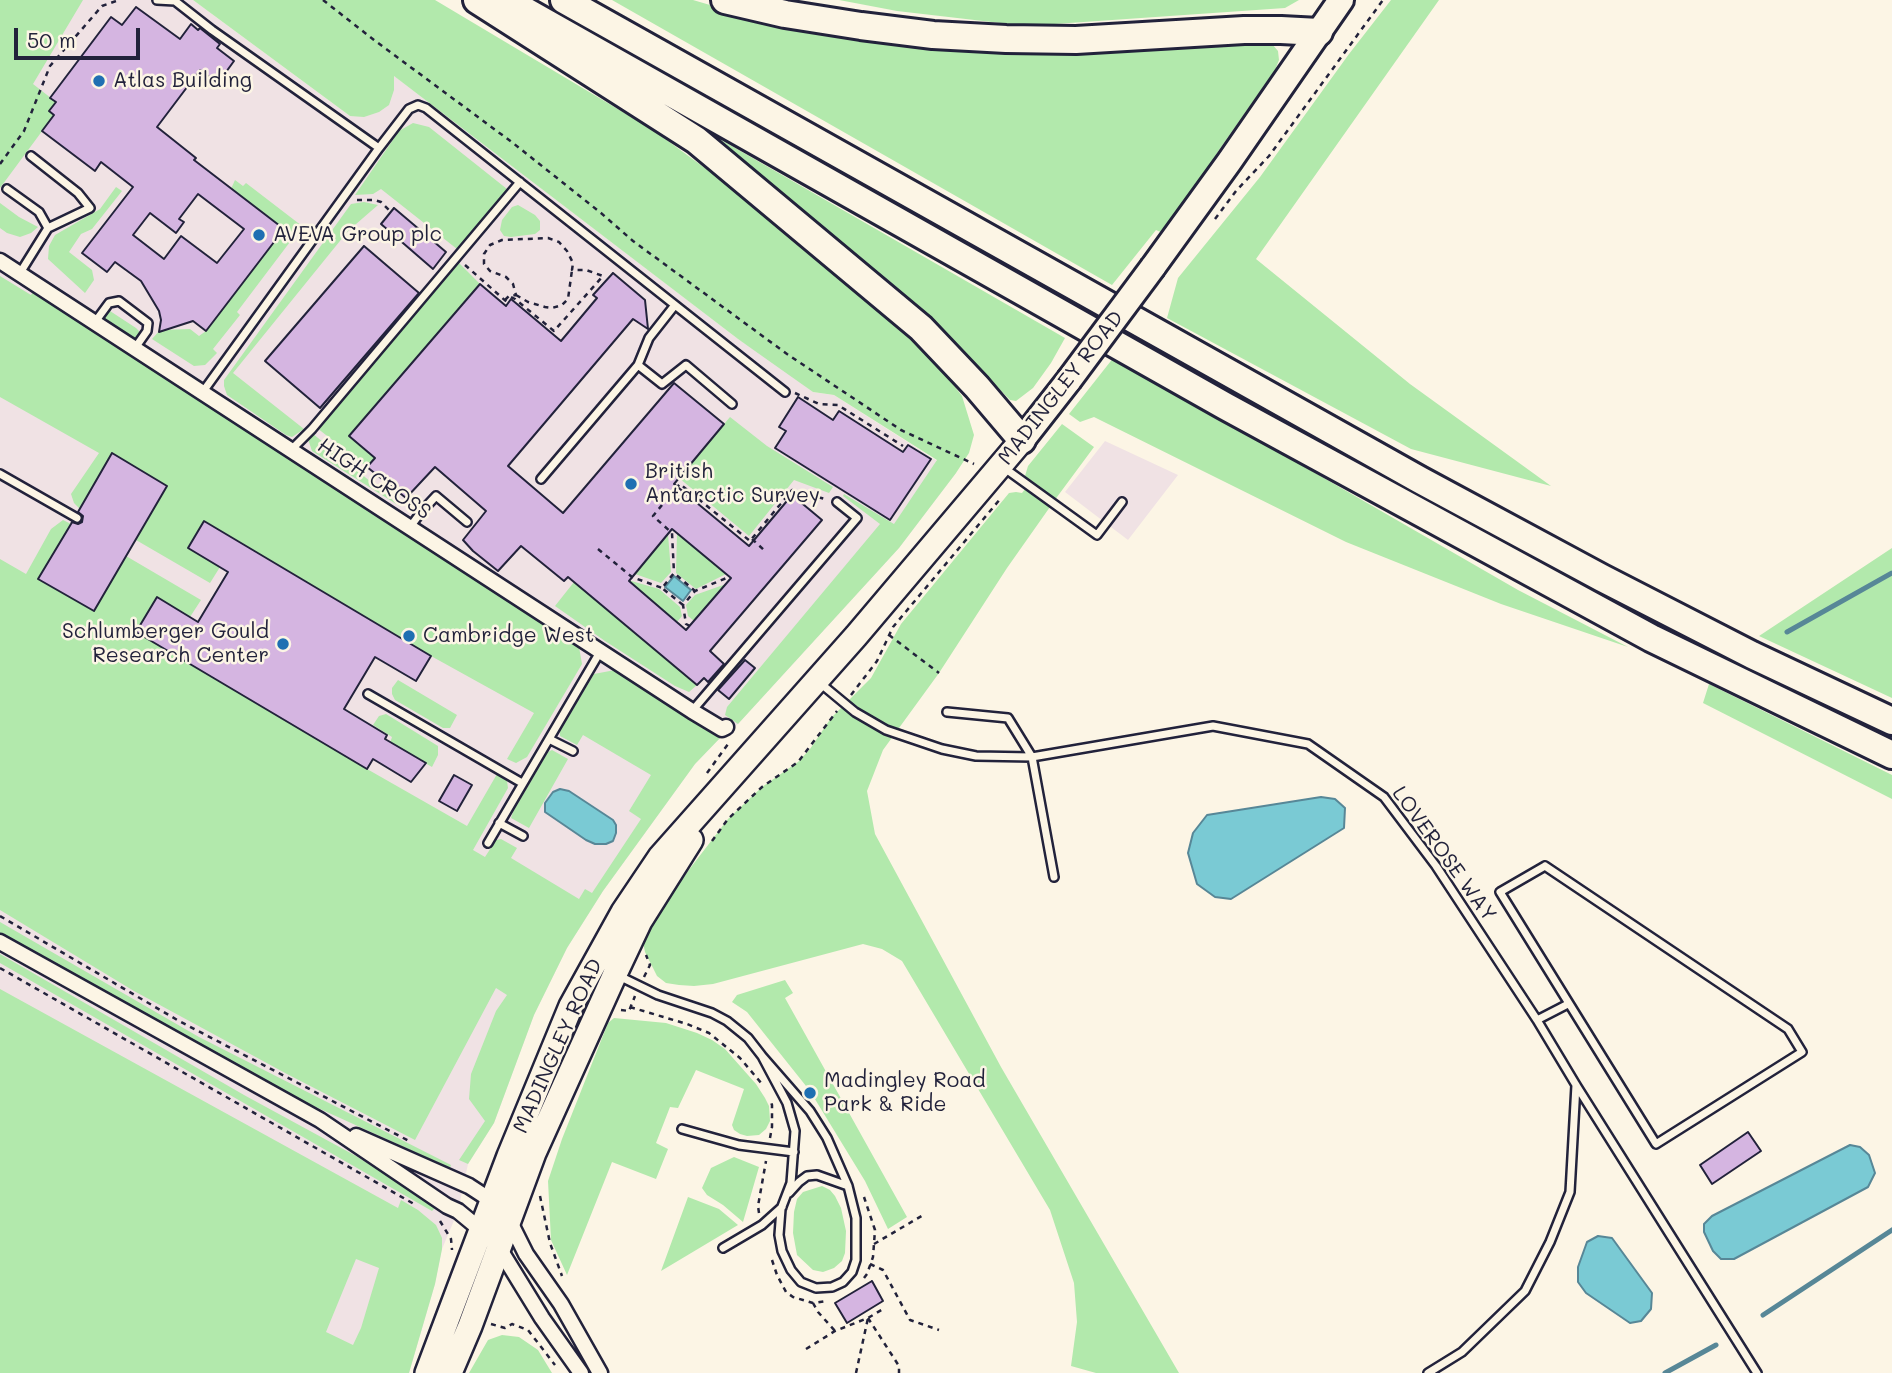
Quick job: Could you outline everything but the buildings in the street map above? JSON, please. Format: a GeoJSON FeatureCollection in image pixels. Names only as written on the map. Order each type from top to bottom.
{"type":"FeatureCollection","features":[{"type":"Feature","properties":{"kind":"highway"},"geometry":{"type":"LineString","coordinates":[[477,0],[696,140],[921,327],[1022,440]]}},
{"type":"Feature","properties":{"kind":"highway"},"geometry":{"type":"LineString","coordinates":[[506,0],[1225,406],[1651,638],[1892,755]]}},
{"type":"Feature","properties":{"kind":"highway"},"geometry":{"type":"LineString","coordinates":[[564,0],[1420,480],[1729,643],[1892,721]]}},
{"type":"Feature","properties":{"kind":"highway"},"geometry":{"type":"LineString","coordinates":[[725,0],[785,14],[861,26],[957,36],[1076,40],[1244,30],[1319,32]]}},
{"type":"Feature","properties":{"kind":"highway","name":"MADINGLEY ROAD"},"geometry":{"type":"LineString","coordinates":[[1022,440],[1230,162],[1341,0]]}},
{"type":"Feature","properties":{"kind":"main road","name":"MADINGLEY ROAD"},"geometry":{"type":"LineString","coordinates":[[427,1373],[509,1156],[571,1006],[623,912],[660,857],[1004,472],[1022,440]]}},
{"type":"Feature","properties":{"kind":"main road","name":"MADINGLEY ROAD"},"geometry":{"type":"LineString","coordinates":[[450,1373],[534,1153],[640,921],[687,846],[752,755]]}},
{"type":"Feature","properties":{"kind":"street","name":"HIGH CROSS"},"geometry":{"type":"LineString","coordinates":[[0,261],[691,711],[722,729],[726,727]]}},
{"type":"Feature","properties":{"kind":"street"},"geometry":{"type":"LineString","coordinates":[[0,942],[320,1120],[457,1211],[499,1248],[540,1316],[581,1373]]}},
{"type":"Feature","properties":{"kind":"street"},"geometry":{"type":"LineString","coordinates":[[320,1120],[469,1186],[492,1201],[509,1220],[526,1254],[561,1304],[600,1373]]}},
{"type":"Feature","properties":{"kind":"lane"},"geometry":{"type":"LineString","coordinates":[[157,0],[175,1],[379,148]]}},
{"type":"Feature","properties":{"kind":"lane"},"geometry":{"type":"LineString","coordinates":[[202,393],[379,148],[409,109],[418,104],[785,392]]}},
{"type":"Feature","properties":{"kind":"lane"},"geometry":{"type":"LineString","coordinates":[[20,273],[48,228],[90,208],[78,192],[31,156]]}},
{"type":"Feature","properties":{"kind":"lane"},"geometry":{"type":"LineString","coordinates":[[291,450],[312,429],[520,182]]}},
{"type":"Feature","properties":{"kind":"lane"},"geometry":{"type":"LineString","coordinates":[[7,189],[39,212],[48,228]]}},
{"type":"Feature","properties":{"kind":"lane"},"geometry":{"type":"LineString","coordinates":[[95,322],[109,303],[119,301],[148,323],[147,331],[135,348]]}},
{"type":"Feature","properties":{"kind":"lane"},"geometry":{"type":"LineString","coordinates":[[541,479],[638,365],[649,338],[675,305]]}},
{"type":"Feature","properties":{"kind":"lane"},"geometry":{"type":"LineString","coordinates":[[638,365],[662,384],[686,365],[732,404]]}},
{"type":"Feature","properties":{"kind":"lane"},"geometry":{"type":"LineString","coordinates":[[1004,472],[1097,535],[1122,502]]}},
{"type":"Feature","properties":{"kind":"lane"},"geometry":{"type":"LineString","coordinates":[[0,474],[77,518]]}},
{"type":"Feature","properties":{"kind":"lane"},"geometry":{"type":"LineString","coordinates":[[410,527],[436,496],[467,523]]}},
{"type":"Feature","properties":{"kind":"lane"},"geometry":{"type":"LineString","coordinates":[[691,711],[857,518],[837,502]]}},
{"type":"Feature","properties":{"kind":"lane"},"geometry":{"type":"LineString","coordinates":[[488,843],[601,651]]}},
{"type":"Feature","properties":{"kind":"lane","name":"LOVEROSE WAY"},"geometry":{"type":"LineString","coordinates":[[817,680],[855,712],[886,730],[942,749],[976,756],[1032,757],[1213,726],[1308,744],[1384,797],[1436,866],[1537,1020],[1757,1373]]}},
{"type":"Feature","properties":{"kind":"lane"},"geometry":{"type":"LineString","coordinates":[[368,694],[522,783]]}},
{"type":"Feature","properties":{"kind":"lane"},"geometry":{"type":"LineString","coordinates":[[947,712],[1008,718],[1032,757],[1054,877]]}},
{"type":"Feature","properties":{"kind":"lane"},"geometry":{"type":"LineString","coordinates":[[549,739],[573,751]]}},
{"type":"Feature","properties":{"kind":"lane"},"geometry":{"type":"LineString","coordinates":[[499,823],[523,836]]}},
{"type":"Feature","properties":{"kind":"lane"},"geometry":{"type":"LineString","coordinates":[[1545,866],[1788,1029],[1802,1052],[1656,1144],[1568,1004],[1500,891],[1545,866]]}},
{"type":"Feature","properties":{"kind":"lane"},"geometry":{"type":"LineString","coordinates":[[592,966],[727,1021],[748,1038],[810,1111],[827,1138],[848,1186],[856,1218],[856,1260],[852,1272],[843,1282],[832,1287],[816,1288],[801,1282],[790,1270],[782,1251],[779,1235],[781,1209],[791,1183],[795,1131],[787,1103],[762,1056]]}},
{"type":"Feature","properties":{"kind":"lane"},"geometry":{"type":"LineString","coordinates":[[1537,1020],[1568,1004]]}},
{"type":"Feature","properties":{"kind":"lane"},"geometry":{"type":"LineString","coordinates":[[1428,1373],[1462,1352],[1525,1291],[1550,1242],[1570,1192],[1576,1085]]}},
{"type":"Feature","properties":{"kind":"lane"},"geometry":{"type":"LineString","coordinates":[[682,1129],[739,1145],[794,1152]]}},
{"type":"Feature","properties":{"kind":"lane"},"geometry":{"type":"LineString","coordinates":[[723,1248],[781,1209],[789,1193],[807,1176],[817,1175],[848,1186]]}},
{"type":"Feature","properties":{"kind":"path"},"geometry":{"type":"LineString","coordinates":[[0,164],[24,131],[50,66],[102,6],[119,0]]}},
{"type":"Feature","properties":{"kind":"path"},"geometry":{"type":"LineString","coordinates":[[323,0],[513,143],[633,242],[787,354],[901,430],[1004,472],[893,627],[877,661],[798,762],[762,788],[728,819],[705,850]]}},
{"type":"Feature","properties":{"kind":"path"},"geometry":{"type":"LineString","coordinates":[[1211,225],[1236,191],[1269,156],[1381,1]]}},
{"type":"Feature","properties":{"kind":"path"},"geometry":{"type":"LineString","coordinates":[[343,200],[374,200],[381,202],[391,212]]}},
{"type":"Feature","properties":{"kind":"path"},"geometry":{"type":"LineString","coordinates":[[509,296],[516,295],[528,302],[552,308],[562,305],[568,299],[573,263],[559,242],[548,238],[502,240],[490,245],[484,254],[484,264],[490,271],[506,276],[513,284],[516,295]]}},
{"type":"Feature","properties":{"kind":"path"},"geometry":{"type":"LineString","coordinates":[[457,259],[507,301],[509,296]]}},
{"type":"Feature","properties":{"kind":"path"},"geometry":{"type":"LineString","coordinates":[[509,296],[554,331],[603,276],[593,271],[572,270]]}},
{"type":"Feature","properties":{"kind":"path"},"geometry":{"type":"LineString","coordinates":[[785,392],[800,394],[820,404],[838,405],[902,446]]}},
{"type":"Feature","properties":{"kind":"path"},"geometry":{"type":"LineString","coordinates":[[669,496],[680,484],[765,551]]}},
{"type":"Feature","properties":{"kind":"path"},"geometry":{"type":"LineString","coordinates":[[752,540],[792,490],[837,502]]}},
{"type":"Feature","properties":{"kind":"path"},"geometry":{"type":"LineString","coordinates":[[662,505],[653,516],[672,533],[674,573],[662,588]]}},
{"type":"Feature","properties":{"kind":"path"},"geometry":{"type":"LineString","coordinates":[[598,549],[632,577],[662,588],[683,605],[686,624],[690,626]]}},
{"type":"Feature","properties":{"kind":"path"},"geometry":{"type":"LineString","coordinates":[[674,573],[695,591]]}},
{"type":"Feature","properties":{"kind":"path"},"geometry":{"type":"LineString","coordinates":[[683,605],[695,591],[729,577]]}},
{"type":"Feature","properties":{"kind":"path"},"geometry":{"type":"LineString","coordinates":[[889,635],[939,673]]}},
{"type":"Feature","properties":{"kind":"path"},"geometry":{"type":"LineString","coordinates":[[0,916],[179,1021],[411,1142]]}},
{"type":"Feature","properties":{"kind":"path"},"geometry":{"type":"LineString","coordinates":[[614,1009],[629,1012],[650,965],[645,952]]}},
{"type":"Feature","properties":{"kind":"path"},"geometry":{"type":"LineString","coordinates":[[0,968],[423,1209]]}},
{"type":"Feature","properties":{"kind":"path"},"geometry":{"type":"LineString","coordinates":[[630,1007],[709,1033],[740,1058],[767,1091],[772,1105],[772,1127],[758,1206],[777,1275],[786,1292],[793,1297],[813,1303],[833,1299]]}},
{"type":"Feature","properties":{"kind":"path"},"geometry":{"type":"LineString","coordinates":[[540,1194],[550,1243],[560,1272]]}},
{"type":"Feature","properties":{"kind":"path"},"geometry":{"type":"LineString","coordinates":[[860,1282],[867,1274],[870,1264],[875,1230],[863,1194]]}},
{"type":"Feature","properties":{"kind":"path"},"geometry":{"type":"LineString","coordinates":[[874,1244],[925,1214]]}},
{"type":"Feature","properties":{"kind":"path"},"geometry":{"type":"LineString","coordinates":[[434,1216],[451,1239],[452,1250]]}},
{"type":"Feature","properties":{"kind":"path"},"geometry":{"type":"LineString","coordinates":[[870,1264],[883,1270],[910,1321],[939,1330]]}},
{"type":"Feature","properties":{"kind":"path"},"geometry":{"type":"LineString","coordinates":[[813,1303],[835,1331]]}},
{"type":"Feature","properties":{"kind":"path"},"geometry":{"type":"LineString","coordinates":[[806,1349],[835,1331],[883,1309]]}},
{"type":"Feature","properties":{"kind":"path"},"geometry":{"type":"LineString","coordinates":[[856,1373],[868,1318]]}},
{"type":"Feature","properties":{"kind":"path"},"geometry":{"type":"LineString","coordinates":[[868,1318],[899,1366],[899,1373]]}},
{"type":"Feature","properties":{"kind":"path"},"geometry":{"type":"LineString","coordinates":[[512,1324],[528,1331],[561,1373]]}},
{"type":"Feature","properties":{"kind":"shaded area","name":"Cambridge West"},"geometry":{"type":"Polygon","coordinates":[[[0,0],[193,0],[350,116],[393,75],[738,339],[813,392],[834,395],[956,473],[899,548],[738,724],[695,764],[603,891],[567,948],[534,1015],[494,1123],[468,1164],[458,1211],[442,1249],[435,1284],[409,1373],[0,1373],[0,0]]]}},
{"type":"Feature","properties":{"kind":"shaded area"},"geometry":{"type":"Polygon","coordinates":[[[1105,441],[1178,475],[1128,540],[1065,492],[1105,441]]]}},
{"type":"Feature","properties":{"kind":"green space"},"geometry":{"type":"Polygon","coordinates":[[[0,0],[83,0],[33,84],[56,102],[54,115],[0,188],[0,0]]]}},
{"type":"Feature","properties":{"kind":"green space"},"geometry":{"type":"Polygon","coordinates":[[[193,0],[435,0],[653,130],[754,204],[924,348],[962,396],[974,435],[969,453],[956,473],[899,548],[738,724],[725,715],[727,707],[880,524],[843,496],[844,494],[894,524],[937,460],[834,395],[813,392],[738,339],[394,76],[394,90],[389,105],[364,117],[350,116],[193,0]]]}},
{"type":"Feature","properties":{"kind":"green space"},"geometry":{"type":"Polygon","coordinates":[[[612,0],[693,0],[787,22],[1264,40],[1278,51],[1279,60],[1167,235],[1156,230],[1112,285],[612,0]]]}},
{"type":"Feature","properties":{"kind":"green space"},"geometry":{"type":"Polygon","coordinates":[[[839,0],[1299,0],[1285,8],[1026,26],[897,11],[839,0]]]}},
{"type":"Feature","properties":{"kind":"green space"},"geometry":{"type":"Polygon","coordinates":[[[1391,0],[1439,0],[1256,259],[1410,384],[1551,486],[1411,449],[1167,318],[1178,278],[1260,177],[1391,0]]]}},
{"type":"Feature","properties":{"kind":"green space"},"geometry":{"type":"Polygon","coordinates":[[[664,107],[1065,338],[1051,363],[1033,388],[1016,401],[1010,400],[961,350],[957,351],[835,238],[664,107]]]}},
{"type":"Feature","properties":{"kind":"green space"},"geometry":{"type":"Polygon","coordinates":[[[413,123],[429,127],[507,189],[457,249],[381,189],[373,194],[355,195],[399,131],[413,123]]]}},
{"type":"Feature","properties":{"kind":"green space"},"geometry":{"type":"Polygon","coordinates":[[[235,180],[243,186],[246,183],[302,226],[237,312],[240,315],[213,349],[217,353],[205,365],[194,366],[152,339],[160,330],[190,329],[199,336],[206,331],[283,229],[231,189],[235,180]]]}},
{"type":"Feature","properties":{"kind":"green space"},"geometry":{"type":"Polygon","coordinates":[[[116,187],[122,191],[92,229],[81,234],[69,252],[92,270],[94,280],[85,293],[48,259],[49,246],[55,235],[100,209],[116,187]]]}},
{"type":"Feature","properties":{"kind":"green space"},"geometry":{"type":"Polygon","coordinates":[[[364,202],[378,205],[348,231],[233,373],[304,429],[292,437],[227,395],[224,380],[351,204],[364,202]]]}},
{"type":"Feature","properties":{"kind":"green space"},"geometry":{"type":"Polygon","coordinates":[[[0,203],[38,227],[20,237],[7,233],[0,228],[0,203]]]}},
{"type":"Feature","properties":{"kind":"green space"},"geometry":{"type":"Polygon","coordinates":[[[518,205],[535,215],[540,221],[540,230],[535,234],[504,236],[500,230],[502,220],[512,207],[518,205]]]}},
{"type":"Feature","properties":{"kind":"green space"},"geometry":{"type":"Polygon","coordinates":[[[459,263],[480,284],[349,436],[375,458],[367,467],[317,428],[459,263]]]}},
{"type":"Feature","properties":{"kind":"green space"},"geometry":{"type":"Polygon","coordinates":[[[0,276],[31,295],[34,290],[575,642],[579,647],[582,664],[527,757],[516,763],[507,759],[534,713],[431,656],[204,521],[188,548],[220,567],[210,583],[136,540],[167,486],[112,454],[80,509],[71,494],[99,453],[0,397],[0,276]]]}},
{"type":"Feature","properties":{"kind":"green space"},"geometry":{"type":"Polygon","coordinates":[[[110,311],[136,328],[139,331],[138,338],[131,338],[104,319],[110,311]]]}},
{"type":"Feature","properties":{"kind":"green space"},"geometry":{"type":"Polygon","coordinates":[[[1114,357],[1518,590],[1628,647],[1501,604],[1346,542],[1094,417],[1080,422],[1069,414],[1114,357]]]}},
{"type":"Feature","properties":{"kind":"green space"},"geometry":{"type":"Polygon","coordinates":[[[730,417],[767,446],[833,487],[829,493],[794,480],[749,536],[679,478],[730,417]]]}},
{"type":"Feature","properties":{"kind":"green space"},"geometry":{"type":"Polygon","coordinates":[[[1062,424],[1094,447],[1007,568],[939,673],[883,750],[867,791],[875,834],[1001,1067],[1179,1373],[1096,1373],[1071,1366],[1077,1322],[1074,1283],[1050,1210],[902,961],[882,949],[863,944],[713,984],[679,985],[666,983],[657,976],[643,942],[655,914],[728,819],[762,787],[798,762],[810,749],[831,718],[871,678],[901,624],[1009,493],[1022,493],[1029,484],[1025,476],[1028,466],[1062,424]]]}},
{"type":"Feature","properties":{"kind":"green space"},"geometry":{"type":"Polygon","coordinates":[[[312,433],[401,507],[312,451],[308,439],[312,433]]]}},
{"type":"Feature","properties":{"kind":"green space"},"geometry":{"type":"Polygon","coordinates":[[[63,520],[71,524],[39,579],[94,611],[126,556],[201,600],[190,617],[137,632],[467,826],[497,774],[507,781],[508,788],[473,850],[485,857],[496,840],[501,839],[517,848],[511,858],[579,899],[585,889],[592,893],[641,819],[629,811],[651,775],[583,735],[577,745],[560,736],[560,731],[594,674],[615,670],[622,672],[721,737],[695,764],[603,891],[567,948],[534,1015],[494,1123],[468,1164],[459,1160],[485,1121],[469,1099],[471,1074],[496,1011],[507,995],[496,988],[415,1140],[134,991],[0,910],[0,559],[26,574],[51,529],[63,520]]]}},
{"type":"Feature","properties":{"kind":"green space"},"geometry":{"type":"Polygon","coordinates":[[[677,533],[726,574],[696,589],[676,573],[677,533]]]}},
{"type":"Feature","properties":{"kind":"green space"},"geometry":{"type":"Polygon","coordinates":[[[668,534],[671,572],[661,583],[635,574],[668,534]]]}},
{"type":"Feature","properties":{"kind":"green space"},"geometry":{"type":"Polygon","coordinates":[[[1892,548],[1892,698],[1759,636],[1892,548]]]}},
{"type":"Feature","properties":{"kind":"green space"},"geometry":{"type":"Polygon","coordinates":[[[628,580],[659,589],[680,607],[682,616],[677,622],[628,580]]]}},
{"type":"Feature","properties":{"kind":"green space"},"geometry":{"type":"Polygon","coordinates":[[[574,582],[697,685],[689,692],[675,686],[555,606],[574,582]]]}},
{"type":"Feature","properties":{"kind":"green space"},"geometry":{"type":"Polygon","coordinates":[[[726,584],[694,621],[688,616],[686,605],[695,595],[726,584]]]}},
{"type":"Feature","properties":{"kind":"green space"},"geometry":{"type":"Polygon","coordinates":[[[398,680],[457,715],[450,728],[443,728],[395,700],[392,688],[398,680]]]}},
{"type":"Feature","properties":{"kind":"green space"},"geometry":{"type":"Polygon","coordinates":[[[1709,684],[1892,775],[1892,799],[1703,703],[1709,684]]]}},
{"type":"Feature","properties":{"kind":"green space"},"geometry":{"type":"Polygon","coordinates":[[[386,714],[438,746],[438,755],[432,767],[390,743],[392,737],[373,725],[379,716],[386,714]]]}},
{"type":"Feature","properties":{"kind":"green space"},"geometry":{"type":"Polygon","coordinates":[[[552,750],[568,759],[529,828],[511,818],[548,752],[552,750]]]}},
{"type":"Feature","properties":{"kind":"green space"},"geometry":{"type":"Polygon","coordinates":[[[0,922],[199,1037],[451,1165],[450,1168],[307,1103],[163,1030],[0,933],[0,922]]]}},
{"type":"Feature","properties":{"kind":"green space"},"geometry":{"type":"Polygon","coordinates":[[[0,954],[244,1095],[356,1156],[436,1207],[432,1211],[0,963],[0,954]]]}},
{"type":"Feature","properties":{"kind":"green space"},"geometry":{"type":"Polygon","coordinates":[[[785,980],[793,993],[785,998],[907,1217],[888,1229],[865,1181],[810,1091],[747,1012],[732,1002],[737,995],[785,980]]]}},
{"type":"Feature","properties":{"kind":"green space"},"geometry":{"type":"Polygon","coordinates":[[[0,989],[398,1208],[401,1200],[436,1225],[442,1238],[435,1284],[409,1373],[0,1373],[0,989]],[[356,1259],[326,1332],[353,1345],[361,1328],[379,1268],[356,1259]]]}},
{"type":"Feature","properties":{"kind":"green space"},"geometry":{"type":"Polygon","coordinates":[[[614,1018],[666,1023],[712,1040],[725,1049],[756,1084],[769,1106],[770,1121],[759,1135],[747,1136],[734,1130],[732,1125],[744,1089],[696,1070],[678,1108],[670,1107],[656,1143],[668,1149],[656,1179],[612,1162],[567,1275],[551,1240],[548,1181],[608,1023],[614,1018]]]}},
{"type":"Feature","properties":{"kind":"green space"},"geometry":{"type":"Polygon","coordinates":[[[734,1157],[759,1167],[743,1222],[707,1195],[702,1188],[711,1168],[734,1157]]]}},
{"type":"Feature","properties":{"kind":"green space"},"geometry":{"type":"Polygon","coordinates":[[[822,1186],[835,1196],[841,1208],[846,1231],[842,1261],[823,1272],[813,1270],[797,1255],[793,1233],[797,1199],[803,1192],[822,1186]]]}},
{"type":"Feature","properties":{"kind":"green space"},"geometry":{"type":"Polygon","coordinates":[[[688,1197],[719,1209],[738,1225],[661,1271],[688,1197]]]}},
{"type":"Feature","properties":{"kind":"green space"},"geometry":{"type":"Polygon","coordinates":[[[502,1335],[519,1337],[538,1350],[552,1373],[469,1373],[488,1340],[502,1335]]]}},
{"type":"Feature","properties":{"kind":"water"},"geometry":{"type":"Polygon","coordinates":[[[674,576],[691,590],[683,601],[665,587],[674,576]]]}},
{"type":"Feature","properties":{"kind":"water"},"geometry":{"type":"Polygon","coordinates":[[[560,789],[569,791],[613,820],[616,833],[613,841],[595,844],[545,812],[545,803],[553,792],[560,789]]]}},
{"type":"Feature","properties":{"kind":"water"},"geometry":{"type":"Polygon","coordinates":[[[1321,797],[1335,799],[1345,808],[1344,828],[1231,899],[1215,897],[1197,884],[1188,853],[1193,833],[1207,815],[1321,797]]]}},
{"type":"Feature","properties":{"kind":"water"},"geometry":{"type":"Polygon","coordinates":[[[1850,1145],[1860,1147],[1869,1155],[1875,1173],[1868,1187],[1734,1259],[1721,1259],[1713,1251],[1704,1232],[1704,1224],[1712,1216],[1850,1145]]]}},
{"type":"Feature","properties":{"kind":"water"},"geometry":{"type":"Polygon","coordinates":[[[1598,1236],[1612,1238],[1652,1293],[1651,1309],[1641,1321],[1630,1323],[1586,1293],[1578,1282],[1578,1267],[1587,1242],[1598,1236]]]}},
{"type":"Feature","properties":{"kind":"waterway"},"geometry":{"type":"LineString","coordinates":[[1787,632],[1892,573]]}},
{"type":"Feature","properties":{"kind":"waterway"},"geometry":{"type":"LineString","coordinates":[[1763,1315],[1892,1230]]}},
{"type":"Feature","properties":{"kind":"waterway"},"geometry":{"type":"LineString","coordinates":[[1665,1373],[1716,1345]]}},
{"type":"Feature","properties":{"kind":"place","name":"Atlas Building"},"geometry":{"type":"Point","coordinates":[99,81]}},
{"type":"Feature","properties":{"kind":"place","name":"AVEVA Group plc"},"geometry":{"type":"Point","coordinates":[259,235]}},
{"type":"Feature","properties":{"kind":"place","name":"British Antarctic Survey"},"geometry":{"type":"Point","coordinates":[631,484]}},
{"type":"Feature","properties":{"kind":"place","name":"Cambridge West"},"geometry":{"type":"Point","coordinates":[409,636]}},
{"type":"Feature","properties":{"kind":"place","name":"Schlumberger Gould Research Center"},"geometry":{"type":"Point","coordinates":[283,644]}},
{"type":"Feature","properties":{"kind":"place","name":"Madingley Road Park & Ride"},"geometry":{"type":"Point","coordinates":[810,1093]}}]}
